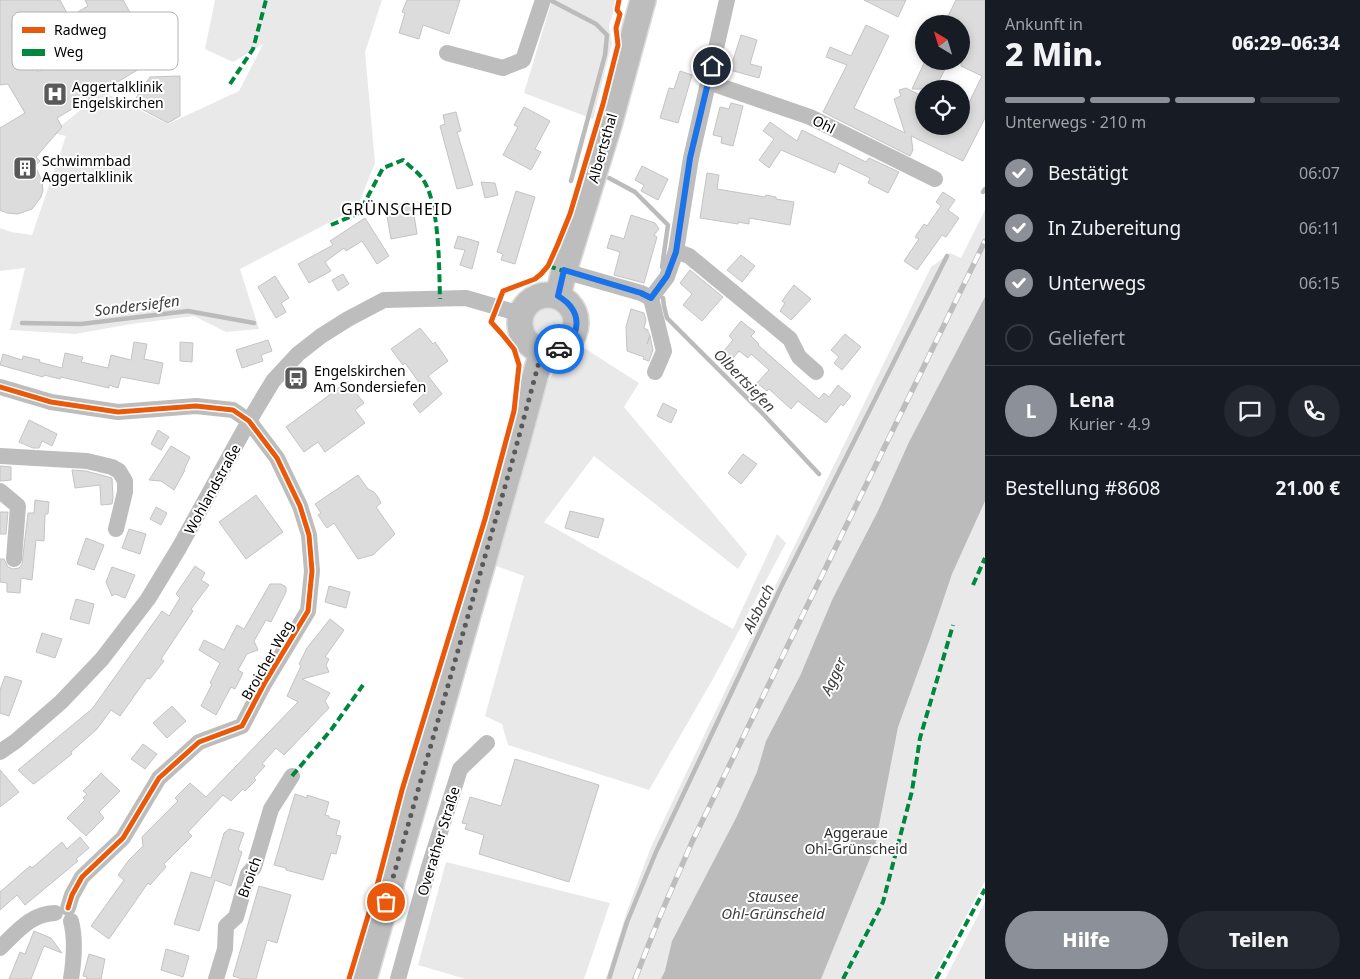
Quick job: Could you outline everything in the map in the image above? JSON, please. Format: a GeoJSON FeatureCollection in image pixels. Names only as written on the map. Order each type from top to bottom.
{"type":"FeatureCollection","features":[{"type":"Feature","properties":{"kind":"main road","name":"Albertsthal"},"geometry":{"type":"LineString","coordinates":[[558,296],[564,270],[609,125],[643,0]]}},
{"type":"Feature","properties":{"kind":"main road"},"geometry":{"type":"LineString","coordinates":[[547,294],[558,296],[571,306],[575,314],[577,323],[575,331],[572,339],[559,350],[542,351],[528,343],[523,337],[519,322],[521,314],[527,304],[536,297],[547,294]]}},
{"type":"Feature","properties":{"kind":"main road"},"geometry":{"type":"LineString","coordinates":[[364,979],[542,351]]}},
{"type":"Feature","properties":{"kind":"street"},"geometry":{"type":"LineString","coordinates":[[447,53],[503,68],[523,60],[542,0]]}},
{"type":"Feature","properties":{"kind":"street"},"geometry":{"type":"LineString","coordinates":[[651,298],[667,276],[676,252],[690,158],[727,0]]}},
{"type":"Feature","properties":{"kind":"street","name":"Ohl"},"geometry":{"type":"LineString","coordinates":[[708,82],[810,117],[935,179]]}},
{"type":"Feature","properties":{"kind":"street"},"geometry":{"type":"LineString","coordinates":[[676,252],[689,256],[790,339],[799,357],[816,372]]}},
{"type":"Feature","properties":{"kind":"street"},"geometry":{"type":"LineString","coordinates":[[564,270],[641,293],[651,298],[664,351],[656,372]]}},
{"type":"Feature","properties":{"kind":"street","name":"Wohlandstraße"},"geometry":{"type":"LineString","coordinates":[[0,752],[16,741],[61,702],[102,659],[148,599],[179,548],[249,421],[273,382],[298,354],[341,323],[384,300],[466,298],[521,314]]}},
{"type":"Feature","properties":{"kind":"street"},"geometry":{"type":"LineString","coordinates":[[0,387],[51,402],[118,412],[196,406],[233,410],[249,421]]}},
{"type":"Feature","properties":{"kind":"street","name":"Broicher Weg"},"geometry":{"type":"LineString","coordinates":[[71,979],[74,956],[73,929],[64,914],[82,877],[123,838],[159,778],[199,742],[242,726],[264,684],[308,611],[312,571],[309,535],[300,506],[277,458],[249,421]]}},
{"type":"Feature","properties":{"kind":"street"},"geometry":{"type":"LineString","coordinates":[[0,456],[87,461],[112,467],[119,471],[125,481],[126,492],[116,529]]}},
{"type":"Feature","properties":{"kind":"street"},"geometry":{"type":"LineString","coordinates":[[0,491],[18,506],[14,559]]}},
{"type":"Feature","properties":{"kind":"street","name":"Overather Straße"},"geometry":{"type":"LineString","coordinates":[[398,979],[429,867],[460,769],[487,743]]}},
{"type":"Feature","properties":{"kind":"street","name":"Broich"},"geometry":{"type":"LineString","coordinates":[[216,979],[225,949],[226,926],[236,917],[248,874],[254,867],[271,809],[292,776]]}},
{"type":"Feature","properties":{"kind":"street"},"geometry":{"type":"LineString","coordinates":[[0,948],[30,919],[45,914],[64,914]]}},
{"type":"Feature","properties":{"kind":"green space"},"geometry":{"type":"Polygon","coordinates":[[[215,0],[382,0],[365,52],[375,163],[357,208],[240,269],[259,329],[226,332],[194,316],[131,324],[75,334],[10,330],[25,268],[0,271],[0,228],[11,232],[32,235],[66,136],[52,133],[103,92],[168,124],[239,91],[263,44],[233,62],[205,49],[215,0]]]}},
{"type":"Feature","properties":{"kind":"green space"},"geometry":{"type":"Polygon","coordinates":[[[552,0],[617,0],[609,26],[612,43],[593,119],[524,93],[552,0]]]}},
{"type":"Feature","properties":{"kind":"green space","name":"Aggeraue Ohl-Grünscheid"},"geometry":{"type":"Polygon","coordinates":[[[985,210],[985,881],[932,979],[606,979],[627,911],[651,847],[791,553],[931,267],[950,253],[961,258],[985,210]]]}},
{"type":"Feature","properties":{"kind":"green space"},"geometry":{"type":"Polygon","coordinates":[[[548,303],[562,309],[568,323],[562,337],[548,343],[534,337],[528,323],[534,309],[548,303]]]}},
{"type":"Feature","properties":{"kind":"green space"},"geometry":{"type":"Polygon","coordinates":[[[584,348],[639,383],[624,407],[747,554],[738,569],[594,456],[544,522],[733,629],[777,534],[786,543],[714,677],[649,790],[508,745],[502,724],[485,716],[524,576],[491,564],[544,387],[558,366],[584,348]]]}},
{"type":"Feature","properties":{"kind":"green space"},"geometry":{"type":"Polygon","coordinates":[[[446,862],[610,903],[584,979],[466,979],[418,965],[446,862]]]}},
{"type":"Feature","properties":{"kind":"green space"},"geometry":{"type":"Polygon","coordinates":[[[985,902],[985,979],[945,979],[985,902]]]}},
{"type":"Feature","properties":{"kind":"water","name":"Stausee Ohl-Grünscheid"},"geometry":{"type":"Polygon","coordinates":[[[985,297],[985,501],[952,574],[898,727],[875,846],[821,979],[661,979],[665,971],[672,941],[736,818],[757,772],[766,741],[800,676],[833,598],[878,511],[909,442],[985,297]]]}},
{"type":"Feature","properties":{"kind":"building"},"geometry":{"type":"Polygon","coordinates":[[[0,0],[60,0],[66,12],[12,12],[12,70],[37,70],[38,72],[41,70],[137,70],[57,118],[62,127],[36,157],[40,161],[35,166],[42,181],[43,190],[41,197],[32,209],[18,214],[0,210],[0,128],[25,113],[8,84],[0,85],[0,0]]]}},
{"type":"Feature","properties":{"kind":"building"},"geometry":{"type":"Polygon","coordinates":[[[85,0],[123,0],[130,12],[78,12],[88,6],[85,0]]]}},
{"type":"Feature","properties":{"kind":"building"},"geometry":{"type":"Polygon","coordinates":[[[407,0],[460,0],[449,34],[423,25],[419,39],[399,33],[405,13],[402,12],[407,0]]]}},
{"type":"Feature","properties":{"kind":"building"},"geometry":{"type":"Polygon","coordinates":[[[864,0],[906,0],[898,17],[864,0]]]}},
{"type":"Feature","properties":{"kind":"building"},"geometry":{"type":"Polygon","coordinates":[[[956,0],[985,0],[985,118],[963,161],[911,136],[913,150],[910,156],[823,112],[847,65],[826,57],[830,47],[851,56],[866,25],[889,36],[854,108],[905,133],[894,99],[901,96],[899,90],[906,88],[915,92],[915,135],[970,135],[970,101],[982,76],[969,70],[970,15],[948,15],[956,0]]]}},
{"type":"Feature","properties":{"kind":"building"},"geometry":{"type":"Polygon","coordinates":[[[741,35],[757,40],[750,64],[762,67],[759,78],[730,70],[741,35]]]}},
{"type":"Feature","properties":{"kind":"building"},"geometry":{"type":"Polygon","coordinates":[[[921,70],[944,70],[940,80],[916,80],[921,70]]]}},
{"type":"Feature","properties":{"kind":"building"},"geometry":{"type":"Polygon","coordinates":[[[680,71],[692,75],[678,123],[660,118],[669,88],[674,89],[680,71]]]}},
{"type":"Feature","properties":{"kind":"building"},"geometry":{"type":"Polygon","coordinates":[[[180,76],[180,116],[168,123],[132,104],[150,77],[180,76]]]}},
{"type":"Feature","properties":{"kind":"building"},"geometry":{"type":"Polygon","coordinates":[[[731,103],[743,106],[733,146],[721,143],[722,137],[713,135],[720,107],[729,109],[731,103]]]}},
{"type":"Feature","properties":{"kind":"building"},"geometry":{"type":"Polygon","coordinates":[[[524,107],[550,121],[535,149],[541,152],[531,170],[503,155],[518,127],[514,125],[524,107]]]}},
{"type":"Feature","properties":{"kind":"building"},"geometry":{"type":"Polygon","coordinates":[[[456,112],[461,131],[457,132],[473,185],[457,189],[440,126],[445,124],[443,115],[456,112]]]}},
{"type":"Feature","properties":{"kind":"building"},"geometry":{"type":"Polygon","coordinates":[[[770,122],[797,141],[802,130],[866,162],[869,158],[899,172],[888,193],[868,183],[870,178],[839,163],[835,173],[781,150],[769,168],[759,160],[774,139],[763,131],[770,122]]]}},
{"type":"Feature","properties":{"kind":"building"},"geometry":{"type":"Polygon","coordinates":[[[642,166],[668,179],[658,200],[641,191],[644,185],[635,180],[642,166]]]}},
{"type":"Feature","properties":{"kind":"building"},"geometry":{"type":"Polygon","coordinates":[[[707,173],[719,175],[717,189],[765,197],[766,195],[794,202],[790,225],[749,218],[749,224],[738,222],[738,224],[700,218],[707,173]]]}},
{"type":"Feature","properties":{"kind":"building"},"geometry":{"type":"Polygon","coordinates":[[[481,182],[495,183],[498,195],[485,198],[481,182]]]}},
{"type":"Feature","properties":{"kind":"building"},"geometry":{"type":"Polygon","coordinates":[[[516,191],[535,197],[515,264],[501,260],[503,254],[497,252],[516,191]]]}},
{"type":"Feature","properties":{"kind":"building"},"geometry":{"type":"Polygon","coordinates":[[[943,192],[955,200],[948,210],[959,218],[946,237],[942,235],[917,270],[904,261],[919,239],[915,237],[924,224],[927,226],[941,206],[936,202],[943,192]]]}},
{"type":"Feature","properties":{"kind":"building"},"geometry":{"type":"Polygon","coordinates":[[[412,202],[417,234],[391,239],[387,216],[390,216],[388,207],[412,202]]]}},
{"type":"Feature","properties":{"kind":"building"},"geometry":{"type":"Polygon","coordinates":[[[631,215],[655,223],[659,229],[654,235],[657,237],[644,283],[614,275],[620,252],[607,248],[611,235],[624,239],[631,215]]]}},
{"type":"Feature","properties":{"kind":"building"},"geometry":{"type":"Polygon","coordinates":[[[365,218],[389,256],[377,264],[362,241],[346,251],[344,248],[325,262],[331,271],[309,283],[298,264],[333,245],[330,241],[365,218]]]}},
{"type":"Feature","properties":{"kind":"building"},"geometry":{"type":"Polygon","coordinates":[[[458,236],[479,242],[472,269],[460,265],[465,250],[454,248],[458,236]]]}},
{"type":"Feature","properties":{"kind":"building"},"geometry":{"type":"Polygon","coordinates":[[[741,255],[755,266],[742,282],[727,270],[741,255]]]}},
{"type":"Feature","properties":{"kind":"building"},"geometry":{"type":"Polygon","coordinates":[[[690,270],[723,297],[702,321],[683,305],[692,294],[680,283],[690,270]]]}},
{"type":"Feature","properties":{"kind":"building"},"geometry":{"type":"Polygon","coordinates":[[[343,274],[349,284],[338,291],[332,280],[343,274]]]}},
{"type":"Feature","properties":{"kind":"building"},"geometry":{"type":"Polygon","coordinates":[[[275,276],[289,298],[281,303],[286,312],[276,318],[258,287],[275,276]]]}},
{"type":"Feature","properties":{"kind":"building"},"geometry":{"type":"Polygon","coordinates":[[[794,285],[811,299],[791,320],[780,311],[785,303],[782,301],[794,285]]]}},
{"type":"Feature","properties":{"kind":"building"},"geometry":{"type":"Polygon","coordinates":[[[631,309],[644,313],[646,320],[644,328],[648,330],[650,335],[647,344],[650,336],[653,350],[649,361],[643,359],[644,357],[627,351],[626,327],[631,309]]]}},
{"type":"Feature","properties":{"kind":"building"},"geometry":{"type":"Polygon","coordinates":[[[741,321],[755,332],[751,336],[758,345],[819,399],[824,393],[829,397],[838,385],[851,396],[843,406],[841,404],[826,423],[798,401],[791,409],[769,389],[767,391],[757,383],[769,370],[751,354],[748,358],[739,351],[727,365],[718,358],[733,340],[729,336],[741,321]]]}},
{"type":"Feature","properties":{"kind":"building"},"geometry":{"type":"Polygon","coordinates":[[[420,328],[433,344],[435,342],[448,361],[428,376],[442,394],[420,413],[413,404],[426,392],[405,363],[403,365],[391,349],[420,328]]]}},
{"type":"Feature","properties":{"kind":"building"},"geometry":{"type":"Polygon","coordinates":[[[845,334],[861,347],[842,370],[834,363],[839,357],[831,350],[845,334]]]}},
{"type":"Feature","properties":{"kind":"building"},"geometry":{"type":"Polygon","coordinates":[[[268,340],[272,351],[261,355],[263,361],[242,368],[236,350],[268,340]]]}},
{"type":"Feature","properties":{"kind":"building"},"geometry":{"type":"Polygon","coordinates":[[[134,342],[147,344],[144,359],[163,363],[159,384],[121,377],[118,388],[109,385],[109,388],[61,377],[60,379],[44,375],[43,377],[0,365],[3,354],[22,360],[23,356],[40,360],[39,362],[62,368],[65,353],[83,357],[81,362],[108,368],[111,355],[131,360],[134,342]]]}},
{"type":"Feature","properties":{"kind":"building"},"geometry":{"type":"Polygon","coordinates":[[[180,342],[193,343],[192,362],[180,361],[180,342]]]}},
{"type":"Feature","properties":{"kind":"building"},"geometry":{"type":"Polygon","coordinates":[[[347,382],[364,403],[355,410],[365,423],[325,452],[318,442],[304,452],[286,427],[347,382]]]}},
{"type":"Feature","properties":{"kind":"building"},"geometry":{"type":"Polygon","coordinates":[[[663,403],[677,410],[671,423],[657,416],[663,403]]]}},
{"type":"Feature","properties":{"kind":"building"},"geometry":{"type":"Polygon","coordinates":[[[29,420],[57,434],[52,446],[42,441],[39,448],[33,448],[19,442],[29,420]]]}},
{"type":"Feature","properties":{"kind":"building"},"geometry":{"type":"Polygon","coordinates":[[[158,430],[169,437],[161,450],[151,444],[158,430]]]}},
{"type":"Feature","properties":{"kind":"building"},"geometry":{"type":"Polygon","coordinates":[[[171,446],[190,457],[174,490],[161,481],[149,480],[171,446]]]}},
{"type":"Feature","properties":{"kind":"building"},"geometry":{"type":"Polygon","coordinates":[[[743,454],[757,464],[741,484],[728,473],[743,454]]]}},
{"type":"Feature","properties":{"kind":"building"},"geometry":{"type":"Polygon","coordinates":[[[0,466],[11,467],[11,480],[0,481],[0,466]]]}},
{"type":"Feature","properties":{"kind":"building"},"geometry":{"type":"Polygon","coordinates":[[[72,470],[86,471],[112,478],[112,504],[101,505],[100,485],[75,488],[72,470]]]}},
{"type":"Feature","properties":{"kind":"building"},"geometry":{"type":"Polygon","coordinates":[[[358,475],[368,489],[378,497],[381,503],[376,507],[395,534],[373,555],[358,559],[334,523],[327,528],[318,515],[321,513],[315,504],[358,475]]]}},
{"type":"Feature","properties":{"kind":"building"},"geometry":{"type":"Polygon","coordinates":[[[256,495],[283,532],[246,559],[219,522],[256,495]]]}},
{"type":"Feature","properties":{"kind":"building"},"geometry":{"type":"Polygon","coordinates":[[[35,500],[49,502],[48,514],[45,514],[44,541],[36,540],[32,580],[21,578],[20,593],[7,592],[7,583],[0,582],[0,559],[4,559],[8,567],[13,569],[19,568],[22,564],[28,513],[34,513],[35,500]]]}},
{"type":"Feature","properties":{"kind":"building"},"geometry":{"type":"Polygon","coordinates":[[[156,507],[167,513],[161,525],[150,519],[156,507]]]}},
{"type":"Feature","properties":{"kind":"building"},"geometry":{"type":"Polygon","coordinates":[[[570,511],[604,519],[598,538],[565,528],[570,511]]]}},
{"type":"Feature","properties":{"kind":"building"},"geometry":{"type":"Polygon","coordinates":[[[0,512],[8,512],[6,534],[0,534],[0,512]]]}},
{"type":"Feature","properties":{"kind":"building"},"geometry":{"type":"Polygon","coordinates":[[[129,529],[146,534],[140,554],[122,548],[129,529]]]}},
{"type":"Feature","properties":{"kind":"building"},"geometry":{"type":"Polygon","coordinates":[[[86,538],[104,545],[94,570],[77,564],[86,538]]]}},
{"type":"Feature","properties":{"kind":"building"},"geometry":{"type":"Polygon","coordinates":[[[195,566],[205,573],[201,580],[209,585],[191,609],[193,611],[161,659],[164,661],[150,679],[147,678],[120,716],[111,710],[97,729],[71,752],[72,754],[34,784],[32,783],[18,770],[92,709],[162,611],[169,616],[180,598],[176,594],[195,566]]]}},
{"type":"Feature","properties":{"kind":"building"},"geometry":{"type":"Polygon","coordinates":[[[112,567],[135,575],[125,598],[115,594],[112,596],[106,582],[112,567]]]}},
{"type":"Feature","properties":{"kind":"building"},"geometry":{"type":"Polygon","coordinates":[[[270,584],[281,584],[286,587],[286,592],[271,622],[266,620],[254,641],[258,650],[247,654],[238,670],[243,673],[235,689],[231,687],[216,715],[201,706],[220,663],[199,650],[204,640],[224,650],[237,625],[244,629],[270,584]]]}},
{"type":"Feature","properties":{"kind":"building"},"geometry":{"type":"Polygon","coordinates":[[[329,586],[350,592],[346,608],[325,602],[329,586]]]}},
{"type":"Feature","properties":{"kind":"building"},"geometry":{"type":"Polygon","coordinates":[[[76,599],[94,604],[89,624],[70,619],[76,599]]]}},
{"type":"Feature","properties":{"kind":"building"},"geometry":{"type":"Polygon","coordinates":[[[330,619],[344,630],[325,657],[329,659],[326,665],[329,672],[302,679],[330,693],[325,701],[329,708],[284,755],[276,748],[262,764],[265,766],[254,778],[256,780],[245,791],[243,789],[231,801],[223,795],[188,832],[192,836],[164,864],[166,867],[150,885],[148,883],[109,939],[91,926],[124,880],[118,875],[143,846],[142,837],[178,801],[175,798],[190,783],[206,797],[298,702],[287,696],[301,666],[299,664],[307,648],[330,619]]]}},
{"type":"Feature","properties":{"kind":"building"},"geometry":{"type":"Polygon","coordinates":[[[42,633],[62,639],[55,658],[36,652],[42,633]]]}},
{"type":"Feature","properties":{"kind":"building"},"geometry":{"type":"Polygon","coordinates":[[[5,676],[22,681],[9,716],[0,713],[0,690],[5,676]]]}},
{"type":"Feature","properties":{"kind":"building"},"geometry":{"type":"Polygon","coordinates":[[[172,706],[186,721],[167,738],[153,723],[172,706]]]}},
{"type":"Feature","properties":{"kind":"building"},"geometry":{"type":"Polygon","coordinates":[[[143,744],[157,754],[145,769],[131,759],[143,744]]]}},
{"type":"Feature","properties":{"kind":"building"},"geometry":{"type":"Polygon","coordinates":[[[515,759],[599,785],[569,882],[479,854],[484,835],[465,829],[467,824],[462,823],[470,797],[501,806],[515,759]]]}},
{"type":"Feature","properties":{"kind":"building"},"geometry":{"type":"Polygon","coordinates":[[[0,770],[19,792],[0,807],[0,770]]]}},
{"type":"Feature","properties":{"kind":"building"},"geometry":{"type":"Polygon","coordinates":[[[101,773],[120,791],[99,812],[104,818],[86,836],[67,818],[85,800],[83,798],[87,794],[83,791],[101,773]]]}},
{"type":"Feature","properties":{"kind":"building"},"geometry":{"type":"Polygon","coordinates":[[[295,794],[307,798],[307,795],[329,802],[325,815],[340,821],[336,835],[341,836],[336,854],[331,853],[323,880],[274,865],[295,794]]]}},
{"type":"Feature","properties":{"kind":"building"},"geometry":{"type":"Polygon","coordinates":[[[229,829],[244,833],[238,850],[242,852],[231,886],[215,880],[199,931],[174,924],[191,872],[211,878],[224,833],[229,829]]]}},
{"type":"Feature","properties":{"kind":"building"},"geometry":{"type":"Polygon","coordinates":[[[80,837],[89,848],[76,859],[78,861],[25,905],[17,895],[0,910],[0,892],[62,842],[67,849],[80,837]]]}},
{"type":"Feature","properties":{"kind":"building"},"geometry":{"type":"Polygon","coordinates":[[[259,886],[291,895],[277,943],[267,940],[256,979],[242,979],[233,976],[259,886]]]}},
{"type":"Feature","properties":{"kind":"building"},"geometry":{"type":"Polygon","coordinates":[[[34,931],[51,938],[62,953],[44,946],[31,979],[9,979],[20,952],[25,954],[34,931]]]}},
{"type":"Feature","properties":{"kind":"building"},"geometry":{"type":"Polygon","coordinates":[[[166,949],[189,956],[183,977],[161,970],[166,949]]]}},
{"type":"Feature","properties":{"kind":"building"},"geometry":{"type":"Polygon","coordinates":[[[89,954],[105,959],[101,979],[86,979],[87,977],[83,976],[89,954]]]}},
{"type":"Feature","properties":{"kind":"waterway","name":"Olbertsiefen"},"geometry":{"type":"LineString","coordinates":[[552,1],[596,24],[607,35],[605,55],[571,181]]}},
{"type":"Feature","properties":{"kind":"waterway","name":"Olbertsiefen"},"geometry":{"type":"LineString","coordinates":[[609,178],[635,192],[668,225],[662,267]]}},
{"type":"Feature","properties":{"kind":"waterway","name":"Alsbach"},"geometry":{"type":"LineString","coordinates":[[609,979],[627,922],[656,852],[781,587],[947,256]]}},
{"type":"Feature","properties":{"kind":"waterway","name":"Olbertsiefen"},"geometry":{"type":"LineString","coordinates":[[663,298],[667,318],[763,414],[819,474]]}},
{"type":"Feature","properties":{"kind":"waterway","name":"Sondersiefen"},"geometry":{"type":"LineString","coordinates":[[22,323],[81,324],[188,311],[254,323]]}},
{"type":"Feature","properties":{"kind":"railway"},"geometry":{"type":"LineString","coordinates":[[635,979],[692,842],[985,241]]}},
{"type":"Feature","properties":{"kind":"marked path"},"geometry":{"type":"LineString","coordinates":[[230,84],[253,49],[266,0]]}},
{"type":"Feature","properties":{"kind":"marked path"},"geometry":{"type":"LineString","coordinates":[[331,225],[359,213],[383,168],[403,160],[422,178],[432,203],[439,254],[440,299]]}},
{"type":"Feature","properties":{"kind":"marked path"},"geometry":{"type":"LineString","coordinates":[[548,266],[564,271]]}},
{"type":"Feature","properties":{"kind":"marked path"},"geometry":{"type":"LineString","coordinates":[[973,585],[985,558]]}},
{"type":"Feature","properties":{"kind":"marked path"},"geometry":{"type":"LineString","coordinates":[[843,979],[883,902],[912,791],[920,738],[953,625]]}},
{"type":"Feature","properties":{"kind":"marked path"},"geometry":{"type":"LineString","coordinates":[[292,776],[331,730],[363,685]]}},
{"type":"Feature","properties":{"kind":"marked path"},"geometry":{"type":"LineString","coordinates":[[936,979],[985,889]]}},
{"type":"Feature","properties":{"kind":"cycle path"},"geometry":{"type":"LineString","coordinates":[[349,979],[377,886],[402,790],[485,519],[514,411],[519,365],[514,349],[491,322],[503,291],[535,279],[548,266],[570,214],[603,104],[618,45],[616,28],[620,14],[617,10],[619,0]]}},
{"type":"Feature","properties":{"kind":"cycle path"},"geometry":{"type":"LineString","coordinates":[[0,387],[51,402],[118,412],[196,406],[233,410],[249,421],[277,458],[300,506],[309,535],[312,571],[308,611],[264,684],[242,726],[199,742],[159,778],[123,838],[82,877],[72,895],[68,908]]}},
{"type":"Feature","properties":{"kind":"way so far"},"geometry":{"type":"LineString","coordinates":[[386,902],[512,462],[534,374],[542,351],[550,352],[559,349]]}},
{"type":"Feature","properties":{"kind":"place","name":"Aggertalklinik Engelskirchen"},"geometry":{"type":"Point","coordinates":[55,94]}},
{"type":"Feature","properties":{"kind":"place","name":"Schwimmbad Aggertalklinik"},"geometry":{"type":"Point","coordinates":[25,168]}},
{"type":"Feature","properties":{"kind":"place","name":"Engelskirchen Am Sondersiefen"},"geometry":{"type":"Point","coordinates":[296,378]}},
{"type":"Feature","properties":{"kind":"district","name":"GRÜNSCHEID"},"geometry":{"type":"Point","coordinates":[397,209]}},
{"type":"Feature","properties":{"kind":"route"},"geometry":{"type":"LineString","coordinates":[[559,349],[572,339],[577,323],[571,306],[566,300],[558,296],[564,270],[641,293],[651,298],[667,276],[676,252],[690,158],[712,66]]}},
{"type":"Feature","properties":{"kind":"water label","name":"Agger"},"geometry":{"type":"Point","coordinates":[833,676]}}]}
